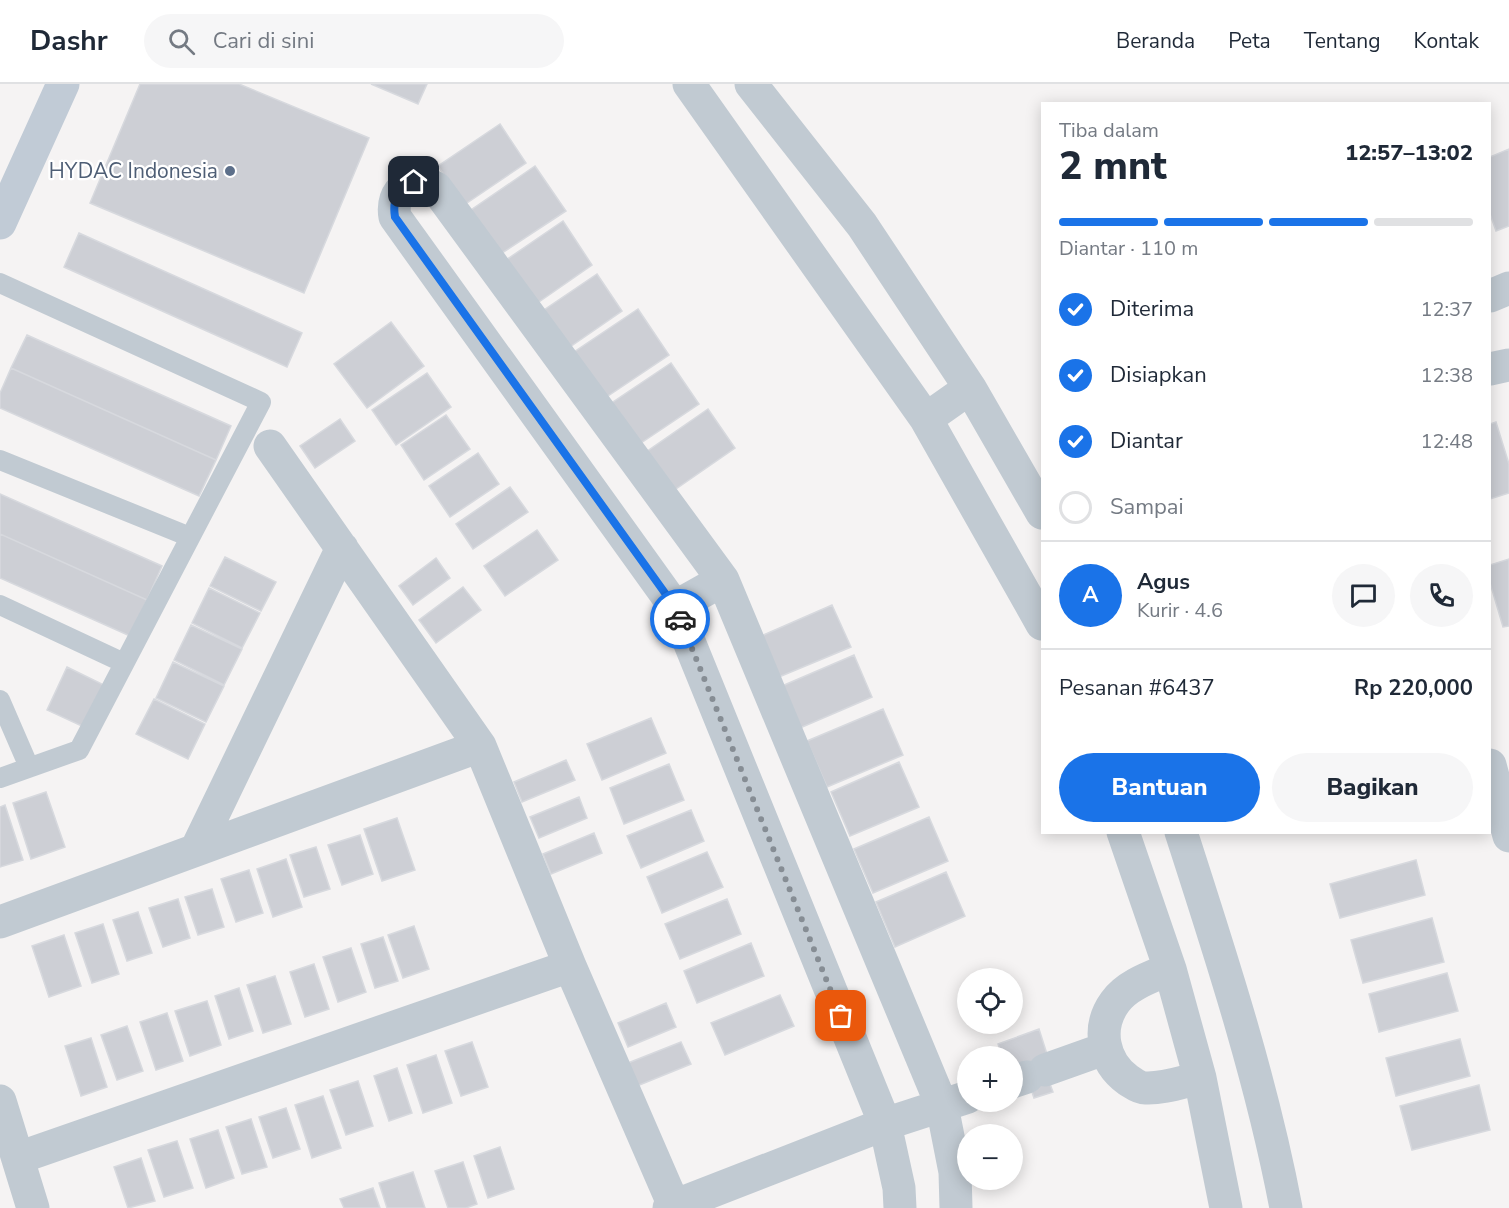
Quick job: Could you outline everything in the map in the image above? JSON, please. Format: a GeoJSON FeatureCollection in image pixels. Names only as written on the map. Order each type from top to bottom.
{"type":"FeatureCollection","features":[{"type":"Feature","properties":{"kind":"main road"},"geometry":{"type":"LineString","coordinates":[[0,223],[63,84]]}},
{"type":"Feature","properties":{"kind":"street"},"geometry":{"type":"LineString","coordinates":[[689,84],[926,419],[1041,622]]}},
{"type":"Feature","properties":{"kind":"street"},"geometry":{"type":"LineString","coordinates":[[751,84],[862,225],[970,388],[1041,511]]}},
{"type":"Feature","properties":{"kind":"street"},"geometry":{"type":"LineString","coordinates":[[900,1208],[899,1188],[885,1124],[675,607],[395,217],[393,206],[396,195],[404,186],[414,182],[426,182],[436,188],[723,580],[955,1101],[956,1208]]}},
{"type":"Feature","properties":{"kind":"street"},"geometry":{"type":"LineString","coordinates":[[1491,296],[1509,288]]}},
{"type":"Feature","properties":{"kind":"street"},"geometry":{"type":"LineString","coordinates":[[1491,369],[1509,365]]}},
{"type":"Feature","properties":{"kind":"street"},"geometry":{"type":"LineString","coordinates":[[926,419],[970,388]]}},
{"type":"Feature","properties":{"kind":"street"},"geometry":{"type":"LineString","coordinates":[[270,447],[480,746],[570,966],[673,1207],[885,1124],[955,1101]]}},
{"type":"Feature","properties":{"kind":"street"},"geometry":{"type":"LineString","coordinates":[[197,848],[342,548]]}},
{"type":"Feature","properties":{"kind":"street"},"geometry":{"type":"LineString","coordinates":[[675,607],[723,580]]}},
{"type":"Feature","properties":{"kind":"street"},"geometry":{"type":"LineString","coordinates":[[0,922],[480,746]]}},
{"type":"Feature","properties":{"kind":"street"},"geometry":{"type":"LineString","coordinates":[[1491,769],[1509,836]]}},
{"type":"Feature","properties":{"kind":"street"},"geometry":{"type":"LineString","coordinates":[[1124,834],[1170,969],[1200,1078],[1226,1208]]}},
{"type":"Feature","properties":{"kind":"street"},"geometry":{"type":"LineString","coordinates":[[1182,834],[1227,977],[1279,1169],[1286,1208]]}},
{"type":"Feature","properties":{"kind":"street"},"geometry":{"type":"LineString","coordinates":[[18,1158],[570,966]]}},
{"type":"Feature","properties":{"kind":"street"},"geometry":{"type":"LineString","coordinates":[[1170,969],[1139,982],[1115,1002],[1105,1023],[1104,1049],[1118,1072],[1142,1088],[1169,1086],[1200,1078]]}},
{"type":"Feature","properties":{"kind":"street"},"geometry":{"type":"LineString","coordinates":[[1028,1076],[1104,1049]]}},
{"type":"Feature","properties":{"kind":"street"},"geometry":{"type":"LineString","coordinates":[[0,1101],[33,1208]]}},
{"type":"Feature","properties":{"kind":"lane"},"geometry":{"type":"LineString","coordinates":[[0,778],[79,750],[261,402],[2,289]]}},
{"type":"Feature","properties":{"kind":"lane"},"geometry":{"type":"LineString","coordinates":[[0,460],[190,537]]}},
{"type":"Feature","properties":{"kind":"lane"},"geometry":{"type":"LineString","coordinates":[[0,605],[124,663]]}},
{"type":"Feature","properties":{"kind":"lane"},"geometry":{"type":"LineString","coordinates":[[0,700],[29,767]]}},
{"type":"Feature","properties":{"kind":"building","name":"HYDAC Indonesia"},"geometry":{"type":"Polygon","coordinates":[[[140,84],[239,84],[369,138],[304,293],[90,203],[140,84]]]}},
{"type":"Feature","properties":{"kind":"building"},"geometry":{"type":"Polygon","coordinates":[[[371,84],[427,84],[418,104],[371,84]]]}},
{"type":"Feature","properties":{"kind":"building"},"geometry":{"type":"Polygon","coordinates":[[[500,124],[526,163],[464,205],[438,166],[500,124]]]}},
{"type":"Feature","properties":{"kind":"building"},"geometry":{"type":"Polygon","coordinates":[[[1509,149],[1509,226],[1496,231],[1491,217],[1491,157],[1509,149]]]}},
{"type":"Feature","properties":{"kind":"building"},"geometry":{"type":"Polygon","coordinates":[[[535,166],[566,211],[499,255],[468,212],[535,166]]]}},
{"type":"Feature","properties":{"kind":"building"},"geometry":{"type":"Polygon","coordinates":[[[563,221],[592,265],[536,304],[506,260],[563,221]]]}},
{"type":"Feature","properties":{"kind":"building"},"geometry":{"type":"Polygon","coordinates":[[[79,233],[302,333],[287,367],[64,267],[79,233]]]}},
{"type":"Feature","properties":{"kind":"building"},"geometry":{"type":"Polygon","coordinates":[[[597,274],[622,311],[567,349],[541,312],[597,274]]]}},
{"type":"Feature","properties":{"kind":"building"},"geometry":{"type":"Polygon","coordinates":[[[638,309],[669,355],[602,400],[571,354],[638,309]]]}},
{"type":"Feature","properties":{"kind":"building"},"geometry":{"type":"Polygon","coordinates":[[[391,322],[424,366],[367,408],[334,364],[391,322]]]}},
{"type":"Feature","properties":{"kind":"building"},"geometry":{"type":"Polygon","coordinates":[[[27,335],[231,426],[216,460],[11,368],[27,335]]]}},
{"type":"Feature","properties":{"kind":"building"},"geometry":{"type":"Polygon","coordinates":[[[671,363],[699,404],[638,445],[610,404],[671,363]]]}},
{"type":"Feature","properties":{"kind":"building"},"geometry":{"type":"Polygon","coordinates":[[[11,368],[216,460],[199,496],[0,408],[0,393],[11,368]]]}},
{"type":"Feature","properties":{"kind":"building"},"geometry":{"type":"Polygon","coordinates":[[[427,373],[451,407],[396,445],[372,410],[427,373]]]}},
{"type":"Feature","properties":{"kind":"building"},"geometry":{"type":"Polygon","coordinates":[[[708,409],[735,448],[673,491],[646,452],[708,409]]]}},
{"type":"Feature","properties":{"kind":"building"},"geometry":{"type":"Polygon","coordinates":[[[446,415],[470,449],[424,480],[401,445],[446,415]]]}},
{"type":"Feature","properties":{"kind":"building"},"geometry":{"type":"Polygon","coordinates":[[[340,419],[355,441],[315,468],[300,446],[340,419]]]}},
{"type":"Feature","properties":{"kind":"building"},"geometry":{"type":"Polygon","coordinates":[[[1496,422],[1509,464],[1509,493],[1491,499],[1491,424],[1496,422]]]}},
{"type":"Feature","properties":{"kind":"building"},"geometry":{"type":"Polygon","coordinates":[[[478,453],[499,484],[450,517],[429,486],[478,453]]]}},
{"type":"Feature","properties":{"kind":"building"},"geometry":{"type":"Polygon","coordinates":[[[510,487],[528,512],[473,549],[456,524],[510,487]]]}},
{"type":"Feature","properties":{"kind":"building"},"geometry":{"type":"Polygon","coordinates":[[[0,494],[162,566],[147,600],[0,534],[0,494]]]}},
{"type":"Feature","properties":{"kind":"building"},"geometry":{"type":"Polygon","coordinates":[[[537,530],[558,560],[505,596],[484,566],[537,530]]]}},
{"type":"Feature","properties":{"kind":"building"},"geometry":{"type":"Polygon","coordinates":[[[0,534],[147,600],[130,636],[0,578],[0,534]]]}},
{"type":"Feature","properties":{"kind":"building"},"geometry":{"type":"Polygon","coordinates":[[[225,557],[276,582],[261,611],[210,586],[225,557]]]}},
{"type":"Feature","properties":{"kind":"building"},"geometry":{"type":"Polygon","coordinates":[[[436,558],[450,578],[413,605],[399,586],[436,558]]]}},
{"type":"Feature","properties":{"kind":"building"},"geometry":{"type":"Polygon","coordinates":[[[1509,559],[1509,626],[1503,627],[1491,586],[1491,565],[1509,559]]]}},
{"type":"Feature","properties":{"kind":"building"},"geometry":{"type":"Polygon","coordinates":[[[463,587],[481,610],[436,643],[419,620],[463,587]]]}},
{"type":"Feature","properties":{"kind":"building"},"geometry":{"type":"Polygon","coordinates":[[[209,588],[260,613],[242,648],[192,623],[209,588]]]}},
{"type":"Feature","properties":{"kind":"building"},"geometry":{"type":"Polygon","coordinates":[[[832,605],[851,647],[779,677],[761,636],[832,605]]]}},
{"type":"Feature","properties":{"kind":"building"},"geometry":{"type":"Polygon","coordinates":[[[191,625],[242,649],[224,685],[174,660],[191,625]]]}},
{"type":"Feature","properties":{"kind":"building"},"geometry":{"type":"Polygon","coordinates":[[[854,655],[872,697],[800,728],[782,686],[854,655]]]}},
{"type":"Feature","properties":{"kind":"building"},"geometry":{"type":"Polygon","coordinates":[[[173,662],[224,686],[206,722],[156,698],[173,662]]]}},
{"type":"Feature","properties":{"kind":"building"},"geometry":{"type":"Polygon","coordinates":[[[67,667],[104,685],[84,727],[47,710],[67,667]]]}},
{"type":"Feature","properties":{"kind":"building"},"geometry":{"type":"Polygon","coordinates":[[[154,699],[205,724],[188,759],[136,734],[154,699]]]}},
{"type":"Feature","properties":{"kind":"building"},"geometry":{"type":"Polygon","coordinates":[[[883,709],[903,755],[827,787],[807,741],[883,709]]]}},
{"type":"Feature","properties":{"kind":"building"},"geometry":{"type":"Polygon","coordinates":[[[651,718],[666,753],[602,780],[587,744],[651,718]]]}},
{"type":"Feature","properties":{"kind":"building"},"geometry":{"type":"Polygon","coordinates":[[[566,760],[575,780],[522,802],[514,782],[566,760]]]}},
{"type":"Feature","properties":{"kind":"building"},"geometry":{"type":"Polygon","coordinates":[[[899,762],[919,807],[850,836],[831,792],[899,762]]]}},
{"type":"Feature","properties":{"kind":"building"},"geometry":{"type":"Polygon","coordinates":[[[669,764],[684,800],[624,824],[610,788],[669,764]]]}},
{"type":"Feature","properties":{"kind":"building"},"geometry":{"type":"Polygon","coordinates":[[[46,792],[65,847],[31,859],[13,803],[46,792]]]}},
{"type":"Feature","properties":{"kind":"building"},"geometry":{"type":"Polygon","coordinates":[[[579,797],[587,818],[539,838],[530,817],[579,797]]]}},
{"type":"Feature","properties":{"kind":"building"},"geometry":{"type":"Polygon","coordinates":[[[5,805],[23,860],[0,867],[0,807],[5,805]]]}},
{"type":"Feature","properties":{"kind":"building"},"geometry":{"type":"Polygon","coordinates":[[[691,810],[704,841],[641,868],[627,836],[691,810]]]}},
{"type":"Feature","properties":{"kind":"building"},"geometry":{"type":"Polygon","coordinates":[[[929,817],[948,861],[873,893],[854,849],[929,817]]]}},
{"type":"Feature","properties":{"kind":"building"},"geometry":{"type":"Polygon","coordinates":[[[397,818],[415,870],[382,881],[364,829],[397,818]]]}},
{"type":"Feature","properties":{"kind":"building"},"geometry":{"type":"Polygon","coordinates":[[[594,833],[602,853],[551,874],[543,854],[594,833]]]}},
{"type":"Feature","properties":{"kind":"building"},"geometry":{"type":"Polygon","coordinates":[[[360,835],[373,874],[342,885],[328,845],[360,835]]]}},
{"type":"Feature","properties":{"kind":"building"},"geometry":{"type":"Polygon","coordinates":[[[316,847],[330,889],[304,897],[290,855],[316,847]]]}},
{"type":"Feature","properties":{"kind":"building"},"geometry":{"type":"Polygon","coordinates":[[[707,852],[723,887],[662,913],[647,877],[707,852]]]}},
{"type":"Feature","properties":{"kind":"building"},"geometry":{"type":"Polygon","coordinates":[[[286,859],[302,907],[273,917],[257,869],[286,859]]]}},
{"type":"Feature","properties":{"kind":"building"},"geometry":{"type":"Polygon","coordinates":[[[1416,860],[1425,895],[1340,918],[1330,884],[1416,860]]]}},
{"type":"Feature","properties":{"kind":"building"},"geometry":{"type":"Polygon","coordinates":[[[249,870],[263,913],[236,922],[221,879],[249,870]]]}},
{"type":"Feature","properties":{"kind":"building"},"geometry":{"type":"Polygon","coordinates":[[[946,872],[965,916],[895,947],[876,902],[946,872]]]}},
{"type":"Feature","properties":{"kind":"building"},"geometry":{"type":"Polygon","coordinates":[[[212,889],[224,927],[198,935],[185,897],[212,889]]]}},
{"type":"Feature","properties":{"kind":"building"},"geometry":{"type":"Polygon","coordinates":[[[178,899],[190,938],[163,947],[149,908],[178,899]]]}},
{"type":"Feature","properties":{"kind":"building"},"geometry":{"type":"Polygon","coordinates":[[[727,899],[741,934],[680,959],[665,924],[727,899]]]}},
{"type":"Feature","properties":{"kind":"building"},"geometry":{"type":"Polygon","coordinates":[[[138,912],[152,953],[127,961],[113,920],[138,912]]]}},
{"type":"Feature","properties":{"kind":"building"},"geometry":{"type":"Polygon","coordinates":[[[1432,918],[1444,962],[1363,983],[1351,940],[1432,918]]]}},
{"type":"Feature","properties":{"kind":"building"},"geometry":{"type":"Polygon","coordinates":[[[103,924],[119,974],[92,983],[75,933],[103,924]]]}},
{"type":"Feature","properties":{"kind":"building"},"geometry":{"type":"Polygon","coordinates":[[[414,926],[429,969],[403,978],[388,935],[414,926]]]}},
{"type":"Feature","properties":{"kind":"building"},"geometry":{"type":"Polygon","coordinates":[[[64,935],[81,986],[49,997],[32,946],[64,935]]]}},
{"type":"Feature","properties":{"kind":"building"},"geometry":{"type":"Polygon","coordinates":[[[383,937],[398,981],[375,988],[361,944],[383,937]]]}},
{"type":"Feature","properties":{"kind":"building"},"geometry":{"type":"Polygon","coordinates":[[[751,943],[764,976],[697,1003],[684,971],[751,943]]]}},
{"type":"Feature","properties":{"kind":"building"},"geometry":{"type":"Polygon","coordinates":[[[351,948],[366,992],[338,1002],[323,957],[351,948]]]}},
{"type":"Feature","properties":{"kind":"building"},"geometry":{"type":"Polygon","coordinates":[[[314,964],[329,1009],[305,1017],[290,972],[314,964]]]}},
{"type":"Feature","properties":{"kind":"building"},"geometry":{"type":"Polygon","coordinates":[[[1447,973],[1458,1011],[1379,1032],[1369,994],[1447,973]]]}},
{"type":"Feature","properties":{"kind":"building"},"geometry":{"type":"Polygon","coordinates":[[[275,976],[291,1024],[263,1033],[247,985],[275,976]]]}},
{"type":"Feature","properties":{"kind":"building"},"geometry":{"type":"Polygon","coordinates":[[[239,988],[253,1031],[229,1039],[215,996],[239,988]]]}},
{"type":"Feature","properties":{"kind":"building"},"geometry":{"type":"Polygon","coordinates":[[[780,995],[794,1026],[725,1055],[711,1023],[780,995]]]}},
{"type":"Feature","properties":{"kind":"building"},"geometry":{"type":"Polygon","coordinates":[[[207,1001],[221,1045],[190,1056],[175,1011],[207,1001]]]}},
{"type":"Feature","properties":{"kind":"building"},"geometry":{"type":"Polygon","coordinates":[[[666,1003],[676,1027],[628,1047],[618,1023],[666,1003]]]}},
{"type":"Feature","properties":{"kind":"building"},"geometry":{"type":"Polygon","coordinates":[[[167,1013],[183,1061],[156,1070],[140,1022],[167,1013]]]}},
{"type":"Feature","properties":{"kind":"building"},"geometry":{"type":"Polygon","coordinates":[[[127,1026],[143,1071],[117,1080],[101,1035],[127,1026]]]}},
{"type":"Feature","properties":{"kind":"building"},"geometry":{"type":"Polygon","coordinates":[[[1039,1029],[1047,1054],[1040,1057],[1053,1092],[1034,1098],[1023,1066],[1023,1046],[999,1046],[998,1044],[1039,1029]]]}},
{"type":"Feature","properties":{"kind":"building"},"geometry":{"type":"Polygon","coordinates":[[[91,1038],[107,1087],[81,1096],[65,1046],[91,1038]]]}},
{"type":"Feature","properties":{"kind":"building"},"geometry":{"type":"Polygon","coordinates":[[[1460,1039],[1470,1076],[1396,1096],[1386,1058],[1460,1039]]]}},
{"type":"Feature","properties":{"kind":"building"},"geometry":{"type":"Polygon","coordinates":[[[472,1042],[488,1087],[461,1096],[445,1051],[472,1042]]]}},
{"type":"Feature","properties":{"kind":"building"},"geometry":{"type":"Polygon","coordinates":[[[681,1042],[691,1064],[637,1086],[628,1063],[681,1042]]]}},
{"type":"Feature","properties":{"kind":"building"},"geometry":{"type":"Polygon","coordinates":[[[436,1055],[452,1103],[423,1113],[407,1065],[436,1055]]]}},
{"type":"Feature","properties":{"kind":"building"},"geometry":{"type":"Polygon","coordinates":[[[397,1068],[412,1113],[389,1121],[374,1076],[397,1068]]]}},
{"type":"Feature","properties":{"kind":"building"},"geometry":{"type":"Polygon","coordinates":[[[358,1081],[373,1126],[346,1135],[330,1090],[358,1081]]]}},
{"type":"Feature","properties":{"kind":"building"},"geometry":{"type":"Polygon","coordinates":[[[1479,1085],[1490,1130],[1412,1150],[1400,1106],[1479,1085]]]}},
{"type":"Feature","properties":{"kind":"building"},"geometry":{"type":"Polygon","coordinates":[[[323,1096],[341,1148],[312,1158],[295,1105],[323,1096]]]}},
{"type":"Feature","properties":{"kind":"building"},"geometry":{"type":"Polygon","coordinates":[[[286,1108],[300,1149],[273,1158],[259,1117],[286,1108]]]}},
{"type":"Feature","properties":{"kind":"building"},"geometry":{"type":"Polygon","coordinates":[[[251,1119],[267,1167],[242,1174],[226,1127],[251,1119]]]}},
{"type":"Feature","properties":{"kind":"building"},"geometry":{"type":"Polygon","coordinates":[[[218,1130],[234,1178],[206,1188],[190,1139],[218,1130]]]}},
{"type":"Feature","properties":{"kind":"building"},"geometry":{"type":"Polygon","coordinates":[[[177,1141],[193,1188],[164,1197],[148,1150],[177,1141]]]}},
{"type":"Feature","properties":{"kind":"building"},"geometry":{"type":"Polygon","coordinates":[[[500,1147],[514,1189],[488,1198],[474,1156],[500,1147]]]}},
{"type":"Feature","properties":{"kind":"building"},"geometry":{"type":"Polygon","coordinates":[[[141,1158],[155,1201],[128,1208],[114,1167],[141,1158]]]}},
{"type":"Feature","properties":{"kind":"building"},"geometry":{"type":"Polygon","coordinates":[[[463,1162],[477,1204],[466,1208],[448,1208],[435,1171],[463,1162]]]}},
{"type":"Feature","properties":{"kind":"building"},"geometry":{"type":"Polygon","coordinates":[[[413,1172],[425,1208],[387,1208],[379,1183],[413,1172]]]}},
{"type":"Feature","properties":{"kind":"building"},"geometry":{"type":"Polygon","coordinates":[[[373,1188],[380,1208],[344,1208],[340,1199],[373,1188]]]}},
{"type":"Feature","properties":{"kind":"way so far"},"geometry":{"type":"LineString","coordinates":[[680,619],[841,1016]]}},
{"type":"Feature","properties":{"kind":"place","name":"HYDAC Indonesia"},"geometry":{"type":"Point","coordinates":[230,171]}},
{"type":"Feature","properties":{"kind":"route"},"geometry":{"type":"LineString","coordinates":[[414,182],[404,186],[396,195],[393,206],[395,217],[675,607],[680,619]]}}]}
